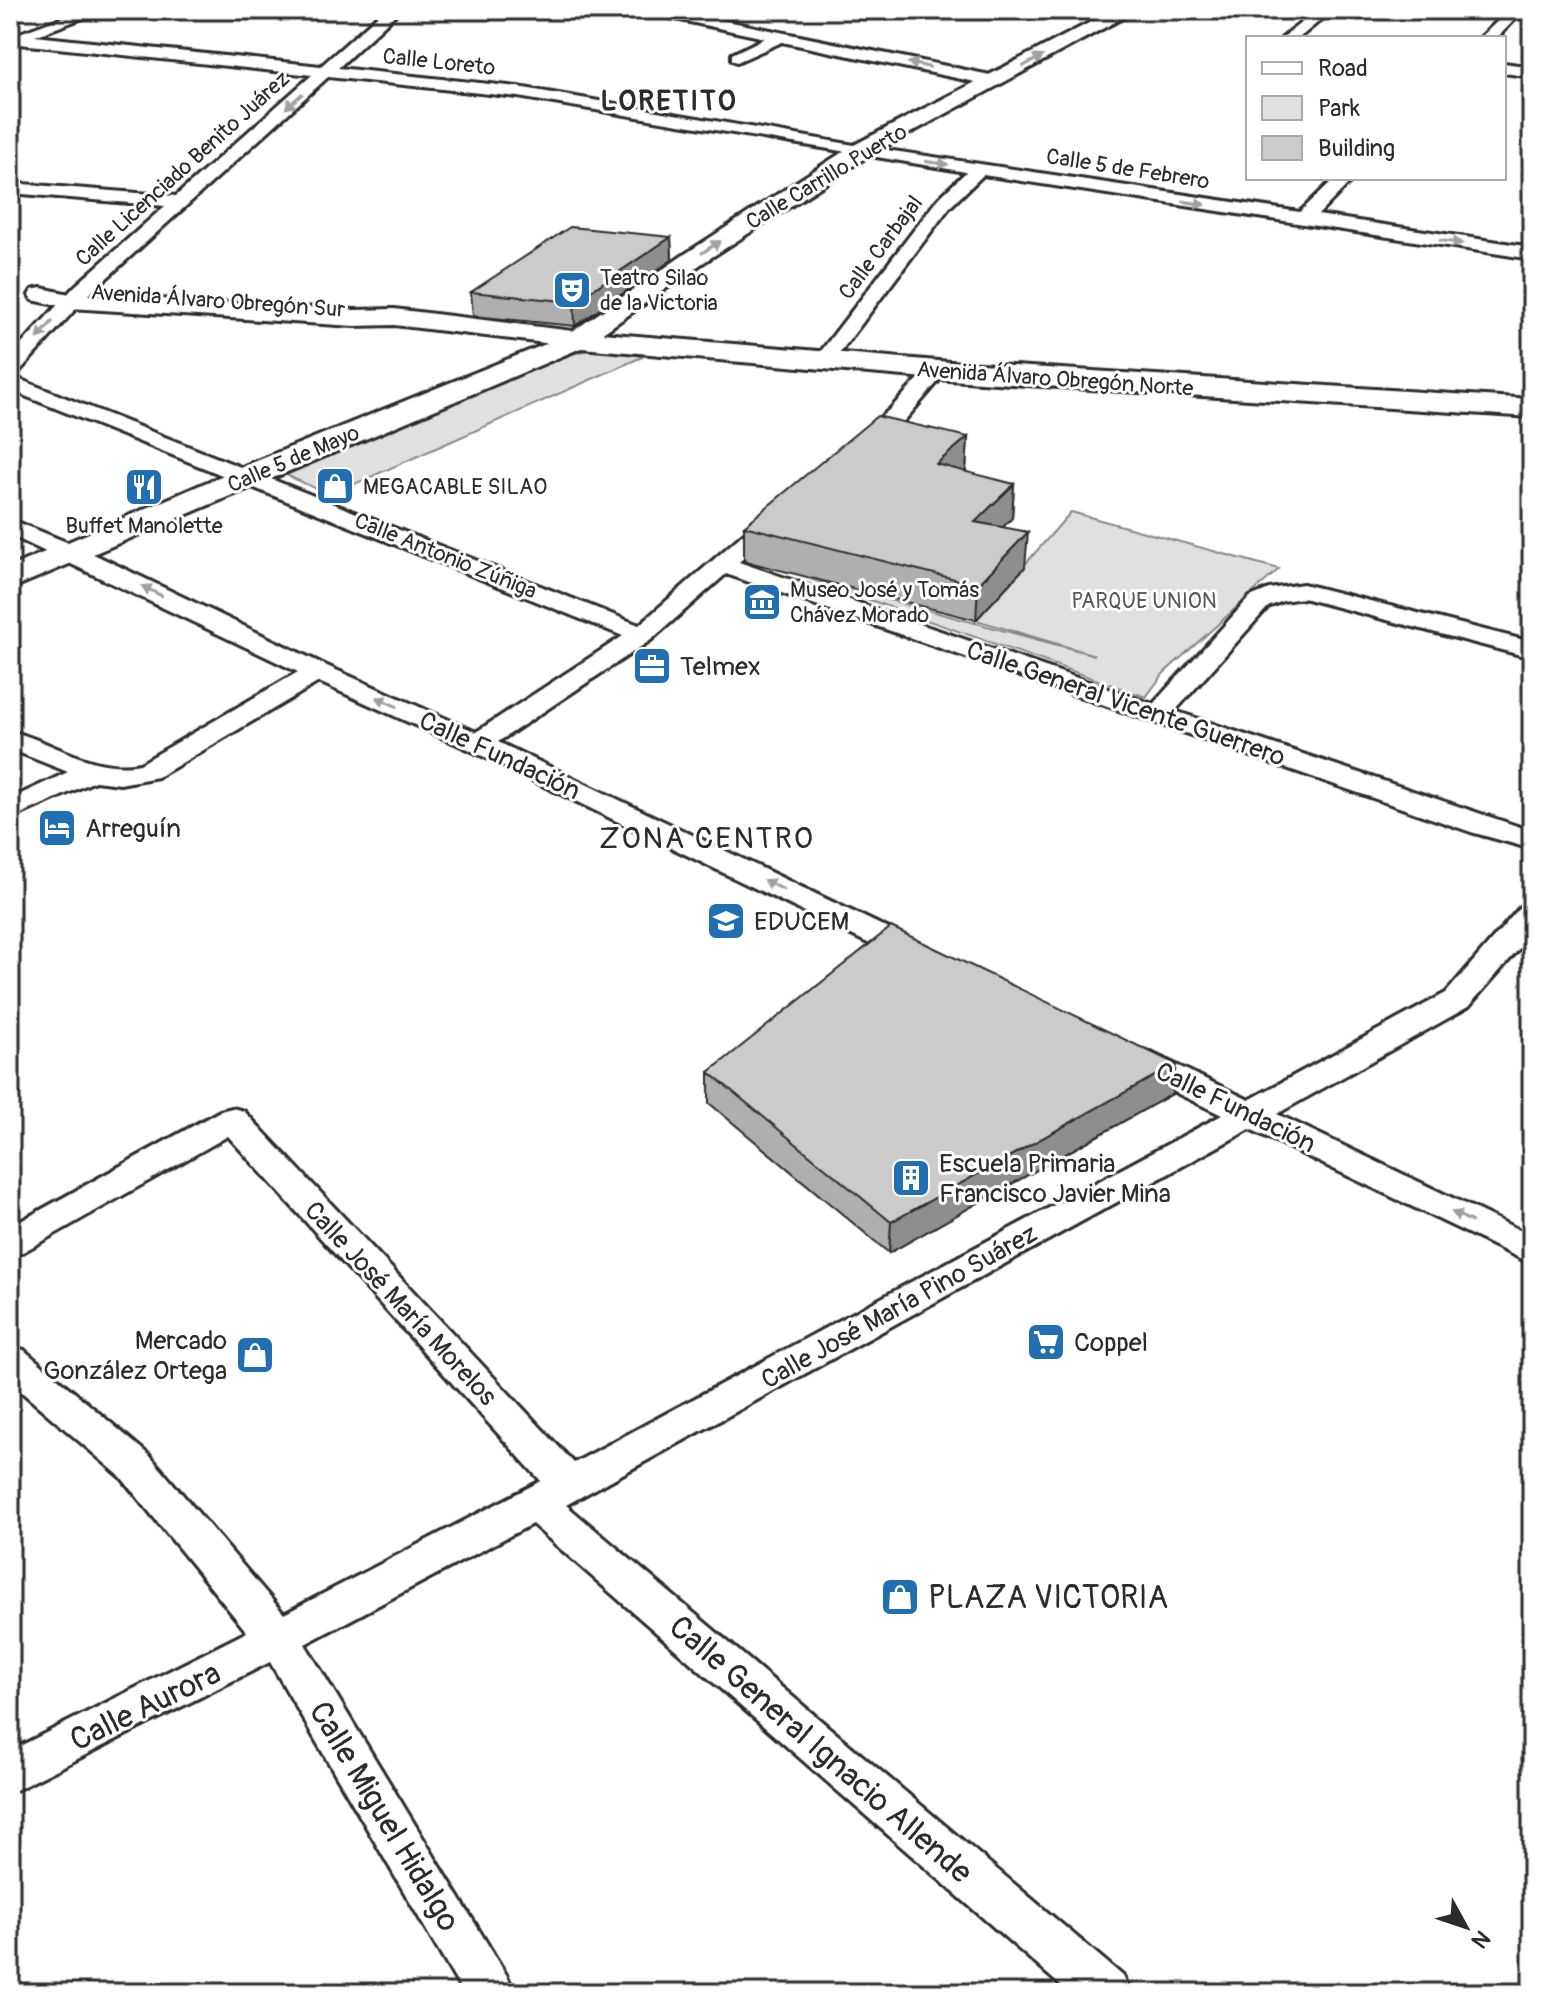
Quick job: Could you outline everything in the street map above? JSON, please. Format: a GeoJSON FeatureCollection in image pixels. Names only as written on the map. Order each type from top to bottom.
{"type":"FeatureCollection","features":[{"type":"Feature","properties":{"kind":"main road","name":"Avenida Álvaro Obregón Norte"},"geometry":{"type":"LineString","coordinates":[[578,339],[938,370],[1532,408]]}},
{"type":"Feature","properties":{"kind":"main road","name":"Calle 5 de Mayo"},"geometry":{"type":"LineString","coordinates":[[10,579],[578,339]]}},
{"type":"Feature","properties":{"kind":"street"},"geometry":{"type":"LineString","coordinates":[[11,38],[97,10]]}},
{"type":"Feature","properties":{"kind":"street","name":"Calle Licenciado Benito Juárez"},"geometry":{"type":"LineString","coordinates":[[10,370],[76,296],[393,10]]}},
{"type":"Feature","properties":{"kind":"street"},"geometry":{"type":"LineString","coordinates":[[652,10],[995,81]]}},
{"type":"Feature","properties":{"kind":"street","name":"Calle Carrillo Puerto"},"geometry":{"type":"LineString","coordinates":[[578,339],[693,259],[860,151],[1128,10]]}},
{"type":"Feature","properties":{"kind":"street"},"geometry":{"type":"LineString","coordinates":[[1293,36],[1326,10]]}},
{"type":"Feature","properties":{"kind":"street"},"geometry":{"type":"LineString","coordinates":[[1490,36],[1517,10]]}},
{"type":"Feature","properties":{"kind":"street"},"geometry":{"type":"LineString","coordinates":[[737,57],[780,37]]}},
{"type":"Feature","properties":{"kind":"street","name":"Calle Loreto"},"geometry":{"type":"LineString","coordinates":[[11,38],[518,92],[860,151]]}},
{"type":"Feature","properties":{"kind":"street"},"geometry":{"type":"LineString","coordinates":[[1506,68],[1532,72]]}},
{"type":"Feature","properties":{"kind":"street","name":"Calle 5 de Febrero"},"geometry":{"type":"LineString","coordinates":[[860,151],[1532,253]]}},
{"type":"Feature","properties":{"kind":"street","name":"Calle Carbajal"},"geometry":{"type":"LineString","coordinates":[[825,359],[943,204],[979,169]]}},
{"type":"Feature","properties":{"kind":"street"},"geometry":{"type":"LineString","coordinates":[[1303,220],[1343,180]]}},
{"type":"Feature","properties":{"kind":"street"},"geometry":{"type":"LineString","coordinates":[[10,188],[181,202]]}},
{"type":"Feature","properties":{"kind":"street","name":"Avenida Álvaro Obregón Sur"},"geometry":{"type":"LineString","coordinates":[[10,294],[76,296],[354,318],[394,317],[578,339]]}},
{"type":"Feature","properties":{"kind":"street"},"geometry":{"type":"LineString","coordinates":[[838,465],[897,415],[938,370]]}},
{"type":"Feature","properties":{"kind":"street","name":"Calle Antonio Zúñiga"},"geometry":{"type":"LineString","coordinates":[[10,382],[642,635]]}},
{"type":"Feature","properties":{"kind":"street"},"geometry":{"type":"LineString","coordinates":[[478,743],[642,635],[791,504]]}},
{"type":"Feature","properties":{"kind":"street","name":"Calle Fundación"},"geometry":{"type":"LineString","coordinates":[[10,526],[318,672],[478,743],[948,969]]}},
{"type":"Feature","properties":{"kind":"street","name":"Calle General Vicente Guerrero"},"geometry":{"type":"LineString","coordinates":[[721,564],[1481,826],[1532,840]]}},
{"type":"Feature","properties":{"kind":"street"},"geometry":{"type":"LineString","coordinates":[[1158,714],[1259,602],[1278,594],[1303,591],[1532,650]]}},
{"type":"Feature","properties":{"kind":"street"},"geometry":{"type":"LineString","coordinates":[[10,739],[91,772],[120,776],[148,771],[318,672]]}},
{"type":"Feature","properties":{"kind":"street"},"geometry":{"type":"LineString","coordinates":[[10,810],[91,772]]}},
{"type":"Feature","properties":{"kind":"street","name":"Calle José María Pino Suárez"},"geometry":{"type":"LineString","coordinates":[[279,1639],[553,1495],[1457,1000],[1532,912]]}},
{"type":"Feature","properties":{"kind":"street","name":"Calle Fundación"},"geometry":{"type":"LineString","coordinates":[[1106,1045],[1532,1251]]}},
{"type":"Feature","properties":{"kind":"street","name":"Calle José María Morelos"},"geometry":{"type":"LineString","coordinates":[[10,1243],[232,1119],[553,1495]]}},
{"type":"Feature","properties":{"kind":"street","name":"Calle Miguel Hidalgo"},"geometry":{"type":"LineString","coordinates":[[10,1360],[135,1466],[279,1639],[490,1993]]}},
{"type":"Feature","properties":{"kind":"street","name":"Calle General Ignacio Allende"},"geometry":{"type":"LineString","coordinates":[[553,1495],[1106,1993]]}},
{"type":"Feature","properties":{"kind":"street","name":"Calle Aurora"},"geometry":{"type":"LineString","coordinates":[[10,1773],[279,1639]]}},
{"type":"Feature","properties":{"kind":"green space"},"geometry":{"type":"Polygon","coordinates":[[[587,350],[622,350],[642,357],[330,495],[286,475],[562,357],[587,350]]]}},
{"type":"Feature","properties":{"kind":"green space","name":"PARQUE UNION"},"geometry":{"type":"Polygon","coordinates":[[[1071,512],[1279,569],[1164,673],[1146,697],[807,578],[1095,655],[976,620],[1071,512]]]}},
{"type":"Feature","properties":{"kind":"building"},"geometry":{"type":"Polygon","coordinates":[[[570,227],[671,237],[574,302],[471,292],[570,227]]]}},
{"type":"Feature","properties":{"kind":"building"},"geometry":{"type":"Polygon","coordinates":[[[877,416],[968,437],[936,464],[1014,484],[975,522],[1028,532],[978,585],[744,526],[877,416]]]}},
{"type":"Feature","properties":{"kind":"building","name":"Escuela Primaria Francisco Javier Mina"},"geometry":{"type":"Polygon","coordinates":[[[891,927],[1176,1064],[891,1222],[709,1072],[891,927]]]}},
{"type":"Feature","properties":{"kind":"place","name":"Teatro Silao de la Victoria"},"geometry":{"type":"Point","coordinates":[572,290]}},
{"type":"Feature","properties":{"kind":"place","name":"MEGACABLE SILAO"},"geometry":{"type":"Point","coordinates":[335,486]}},
{"type":"Feature","properties":{"kind":"place","name":"Buffet Manolette"},"geometry":{"type":"Point","coordinates":[144,487]}},
{"type":"Feature","properties":{"kind":"place","name":"Museo José y Tomás Chávez Morado"},"geometry":{"type":"Point","coordinates":[762,602]}},
{"type":"Feature","properties":{"kind":"place","name":"Telmex"},"geometry":{"type":"Point","coordinates":[652,666]}},
{"type":"Feature","properties":{"kind":"place","name":"Arreguín"},"geometry":{"type":"Point","coordinates":[57,828]}},
{"type":"Feature","properties":{"kind":"place","name":"EDUCEM"},"geometry":{"type":"Point","coordinates":[726,921]}},
{"type":"Feature","properties":{"kind":"place","name":"Escuela Primaria Francisco Javier Mina"},"geometry":{"type":"Point","coordinates":[911,1178]}},
{"type":"Feature","properties":{"kind":"place","name":"Coppel"},"geometry":{"type":"Point","coordinates":[1046,1342]}},
{"type":"Feature","properties":{"kind":"place","name":"Mercado González Ortega"},"geometry":{"type":"Point","coordinates":[255,1355]}},
{"type":"Feature","properties":{"kind":"place","name":"PLAZA VICTORIA"},"geometry":{"type":"Point","coordinates":[900,1597]}},
{"type":"Feature","properties":{"kind":"district","name":"LORETITO"},"geometry":{"type":"Point","coordinates":[669,100]}},
{"type":"Feature","properties":{"kind":"district","name":"ZONA CENTRO"},"geometry":{"type":"Point","coordinates":[707,838]}}]}
